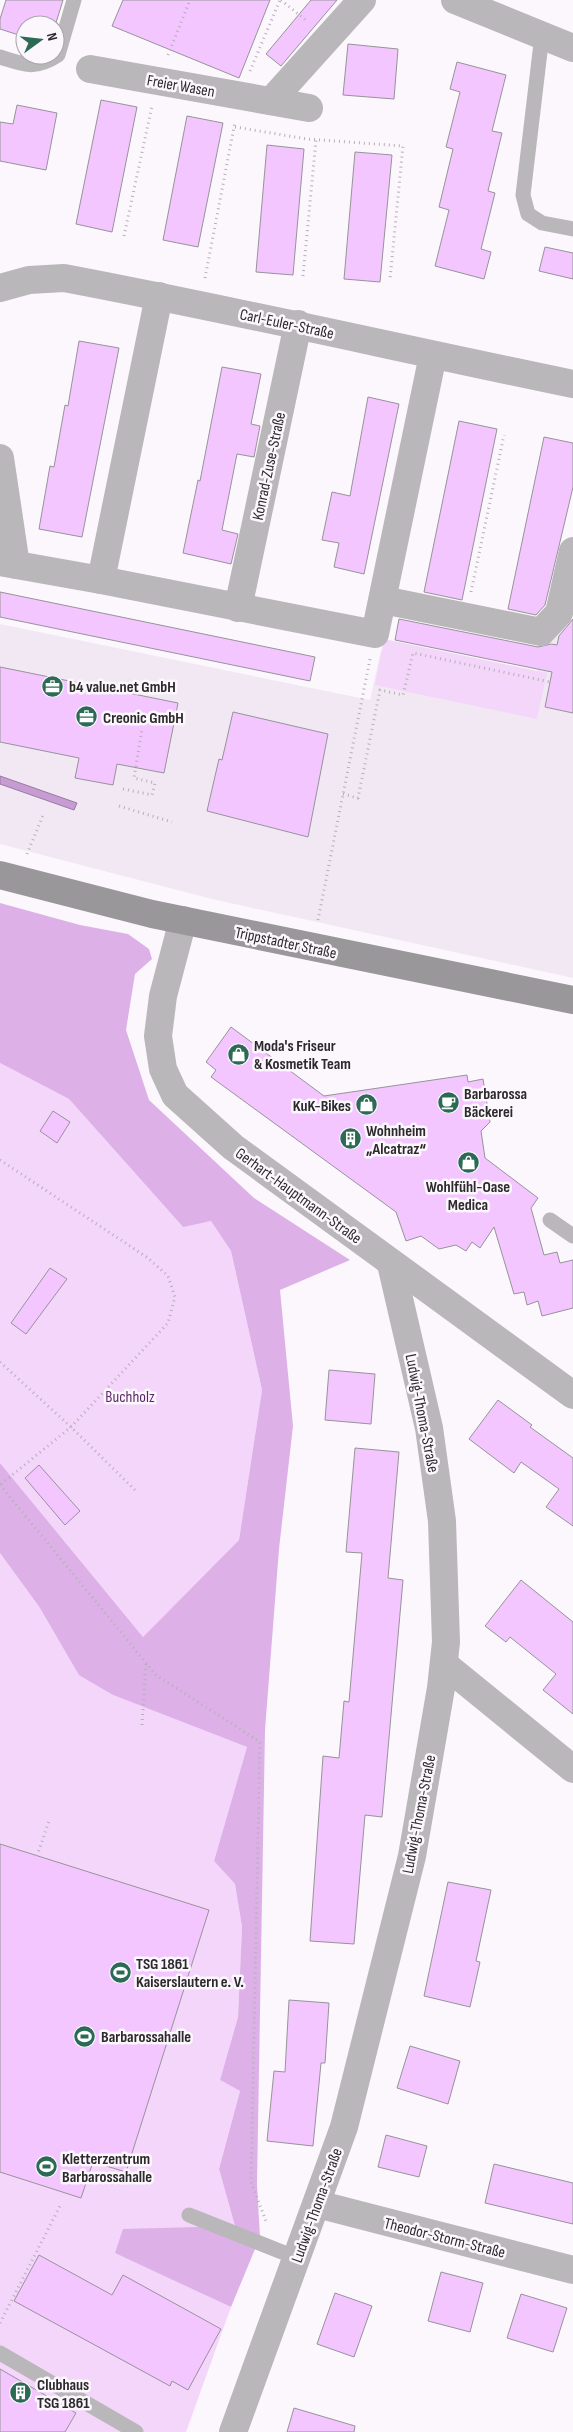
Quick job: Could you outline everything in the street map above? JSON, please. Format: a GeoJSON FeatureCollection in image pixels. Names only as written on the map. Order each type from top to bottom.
{"type":"FeatureCollection","features":[{"type":"Feature","properties":{"kind":"main road","name":"Trippstadter Straße"},"geometry":{"type":"LineString","coordinates":[[0,875],[117,906],[312,948],[573,1000]]}},
{"type":"Feature","properties":{"kind":"street"},"geometry":{"type":"LineString","coordinates":[[271,101],[362,0]]}},
{"type":"Feature","properties":{"kind":"street"},"geometry":{"type":"LineString","coordinates":[[456,0],[573,48]]}},
{"type":"Feature","properties":{"kind":"street","name":"Freier Wasen"},"geometry":{"type":"LineString","coordinates":[[90,69],[309,108]]}},
{"type":"Feature","properties":{"kind":"street","name":"Carl-Euler-Straße"},"geometry":{"type":"LineString","coordinates":[[0,288],[29,280],[64,278],[298,324],[433,355],[573,384]]}},
{"type":"Feature","properties":{"kind":"street"},"geometry":{"type":"LineString","coordinates":[[101,580],[159,296]]}},
{"type":"Feature","properties":{"kind":"street","name":"Konrad-Zuse-Straße"},"geometry":{"type":"LineString","coordinates":[[238,608],[298,324]]}},
{"type":"Feature","properties":{"kind":"street"},"geometry":{"type":"LineString","coordinates":[[0,458],[8,563],[375,634],[433,355]]}},
{"type":"Feature","properties":{"kind":"street"},"geometry":{"type":"LineString","coordinates":[[383,600],[541,632],[559,613],[573,551]]}},
{"type":"Feature","properties":{"kind":"street","name":"Gerhart-Hauptmann-Straße"},"geometry":{"type":"LineString","coordinates":[[183,920],[163,996],[158,1036],[163,1069],[175,1095],[233,1148],[573,1395]]}},
{"type":"Feature","properties":{"kind":"street","name":"Ludwig-Thoma-Straße"},"geometry":{"type":"LineString","coordinates":[[233,2432],[344,2127],[412,1856],[444,1664],[442,1521],[429,1428],[392,1264]]}},
{"type":"Feature","properties":{"kind":"street"},"geometry":{"type":"LineString","coordinates":[[444,1664],[573,1769]]}},
{"type":"Feature","properties":{"kind":"street","name":"Theodor-Storm-Straße"},"geometry":{"type":"LineString","coordinates":[[317,2204],[573,2270]]}},
{"type":"Feature","properties":{"kind":"lane"},"geometry":{"type":"LineString","coordinates":[[0,57],[23,64],[44,64],[58,55],[74,0]]}},
{"type":"Feature","properties":{"kind":"lane"},"geometry":{"type":"LineString","coordinates":[[542,35],[523,195],[528,214],[542,223],[573,230]]}},
{"type":"Feature","properties":{"kind":"lane"},"geometry":{"type":"LineString","coordinates":[[550,1220],[573,1236]]}},
{"type":"Feature","properties":{"kind":"lane"},"geometry":{"type":"LineString","coordinates":[[189,2215],[297,2258]]}},
{"type":"Feature","properties":{"kind":"lane"},"geometry":{"type":"LineString","coordinates":[[0,2353],[136,2432]]}},
{"type":"Feature","properties":{"kind":"path"},"geometry":{"type":"LineString","coordinates":[[124,236],[158,81],[190,0]]}},
{"type":"Feature","properties":{"kind":"path"},"geometry":{"type":"LineString","coordinates":[[281,0],[327,38]]}},
{"type":"Feature","properties":{"kind":"path"},"geometry":{"type":"LineString","coordinates":[[234,127],[316,140],[403,146],[390,279]]}},
{"type":"Feature","properties":{"kind":"path"},"geometry":{"type":"LineString","coordinates":[[303,276],[316,140]]}},
{"type":"Feature","properties":{"kind":"path"},"geometry":{"type":"LineString","coordinates":[[200,305],[214,232]]}},
{"type":"Feature","properties":{"kind":"path"},"geometry":{"type":"LineString","coordinates":[[466,617],[504,436]]}},
{"type":"Feature","properties":{"kind":"path"},"geometry":{"type":"LineString","coordinates":[[312,948],[375,634]]}},
{"type":"Feature","properties":{"kind":"path"},"geometry":{"type":"LineString","coordinates":[[343,794],[358,798],[380,690],[403,695],[414,653],[550,682]]}},
{"type":"Feature","properties":{"kind":"path"},"geometry":{"type":"LineString","coordinates":[[123,789],[152,795],[155,783],[134,778],[142,729]]}},
{"type":"Feature","properties":{"kind":"path"},"geometry":{"type":"LineString","coordinates":[[119,806],[172,822]]}},
{"type":"Feature","properties":{"kind":"path"},"geometry":{"type":"LineString","coordinates":[[38,827],[44,813]]}},
{"type":"Feature","properties":{"kind":"path"},"geometry":{"type":"LineString","coordinates":[[0,1160],[148,1258],[168,1276],[175,1297],[168,1323],[71,1427],[0,1485],[156,1675],[260,1742],[251,2182],[265,2220],[270,2226]]}},
{"type":"Feature","properties":{"kind":"path"},"geometry":{"type":"LineString","coordinates":[[0,1362],[71,1427],[137,1492]]}},
{"type":"Feature","properties":{"kind":"path"},"geometry":{"type":"LineString","coordinates":[[142,1724],[146,1662]]}},
{"type":"Feature","properties":{"kind":"path"},"geometry":{"type":"LineString","coordinates":[[37,1856],[49,1821]]}},
{"type":"Feature","properties":{"kind":"path"},"geometry":{"type":"LineString","coordinates":[[0,2323],[61,2204]]}},
{"type":"Feature","properties":{"kind":"shaded area"},"geometry":{"type":"Polygon","coordinates":[[[0,624],[370,700],[381,650],[535,681],[545,634],[559,628],[573,630],[573,978],[212,899],[0,844],[0,624]]]}},
{"type":"Feature","properties":{"kind":"shaded area"},"geometry":{"type":"Polygon","coordinates":[[[0,776],[77,803],[74,810],[0,784],[0,776]]]}},
{"type":"Feature","properties":{"kind":"shaded area"},"geometry":{"type":"Polygon","coordinates":[[[0,903],[80,925],[128,934],[149,949],[152,959],[135,974],[126,1030],[149,1100],[254,1198],[350,1260],[280,1290],[293,1426],[279,1549],[265,1730],[257,2184],[260,2237],[231,2307],[115,2253],[123,2229],[235,2226],[219,2169],[240,2091],[220,2080],[238,2017],[242,1927],[235,1884],[214,1861],[247,1747],[113,1695],[79,1675],[40,1608],[0,1553],[0,1463],[143,1637],[239,1540],[262,1390],[231,1251],[211,1221],[183,1227],[69,1099],[0,1063],[0,903]]]}},
{"type":"Feature","properties":{"kind":"green space"},"geometry":{"type":"Polygon","coordinates":[[[384,639],[547,673],[537,719],[375,685],[384,639]]]}},
{"type":"Feature","properties":{"kind":"green space","name":"Buchholz"},"geometry":{"type":"Polygon","coordinates":[[[0,1063],[69,1099],[182,1226],[211,1221],[231,1251],[262,1390],[239,1540],[143,1637],[0,1463],[0,1063]]]}},
{"type":"Feature","properties":{"kind":"green space","name":"TSG 1861 Kaiserslautern e. V."},"geometry":{"type":"Polygon","coordinates":[[[0,1553],[40,1608],[113,1695],[247,1747],[214,1861],[235,1884],[242,1927],[238,2017],[220,2080],[240,2091],[219,2169],[235,2226],[115,2252],[231,2307],[186,2432],[0,2432],[0,1553]]]}},
{"type":"Feature","properties":{"kind":"building"},"geometry":{"type":"Polygon","coordinates":[[[6,0],[63,0],[58,15],[15,15],[15,34],[0,29],[0,19],[6,0]]]}},
{"type":"Feature","properties":{"kind":"building"},"geometry":{"type":"Polygon","coordinates":[[[123,0],[270,0],[239,78],[112,26],[123,0]]]}},
{"type":"Feature","properties":{"kind":"building"},"geometry":{"type":"Polygon","coordinates":[[[311,0],[337,0],[281,66],[266,54],[311,0]]]}},
{"type":"Feature","properties":{"kind":"building"},"geometry":{"type":"Polygon","coordinates":[[[348,44],[398,49],[394,99],[343,95],[348,44]]]}},
{"type":"Feature","properties":{"kind":"building"},"geometry":{"type":"Polygon","coordinates":[[[457,62],[506,75],[492,131],[502,133],[488,191],[495,193],[481,249],[491,252],[484,279],[435,266],[449,210],[439,207],[453,149],[446,147],[460,92],[450,89],[457,62]]]}},
{"type":"Feature","properties":{"kind":"building"},"geometry":{"type":"Polygon","coordinates":[[[101,100],[137,107],[112,232],[76,224],[101,100]]]}},
{"type":"Feature","properties":{"kind":"building"},"geometry":{"type":"Polygon","coordinates":[[[17,105],[57,113],[46,170],[0,161],[0,122],[13,124],[17,105]]]}},
{"type":"Feature","properties":{"kind":"building"},"geometry":{"type":"Polygon","coordinates":[[[187,116],[223,123],[198,247],[163,240],[187,116]]]}},
{"type":"Feature","properties":{"kind":"building"},"geometry":{"type":"Polygon","coordinates":[[[267,145],[304,149],[293,275],[256,272],[267,145]]]}},
{"type":"Feature","properties":{"kind":"building"},"geometry":{"type":"Polygon","coordinates":[[[355,152],[392,155],[380,282],[344,279],[355,152]]]}},
{"type":"Feature","properties":{"kind":"building"},"geometry":{"type":"Polygon","coordinates":[[[545,247],[573,253],[573,279],[539,271],[545,247]]]}},
{"type":"Feature","properties":{"kind":"building"},"geometry":{"type":"Polygon","coordinates":[[[79,341],[119,348],[82,537],[39,529],[50,466],[54,467],[65,405],[68,406],[79,341]]]}},
{"type":"Feature","properties":{"kind":"building"},"geometry":{"type":"Polygon","coordinates":[[[222,367],[261,374],[251,424],[260,426],[254,457],[237,454],[222,530],[238,534],[231,564],[183,553],[198,480],[200,481],[222,367]]]}},
{"type":"Feature","properties":{"kind":"building"},"geometry":{"type":"Polygon","coordinates":[[[368,397],[399,404],[364,574],[334,567],[339,543],[322,540],[332,492],[350,496],[368,397]]]}},
{"type":"Feature","properties":{"kind":"building"},"geometry":{"type":"Polygon","coordinates":[[[459,421],[497,429],[462,600],[424,592],[459,421]]]}},
{"type":"Feature","properties":{"kind":"building"},"geometry":{"type":"Polygon","coordinates":[[[544,437],[573,443],[573,487],[545,605],[536,615],[508,609],[544,437]]]}},
{"type":"Feature","properties":{"kind":"building"},"geometry":{"type":"Polygon","coordinates":[[[0,592],[315,657],[310,681],[0,617],[0,592]]]}},
{"type":"Feature","properties":{"kind":"building"},"geometry":{"type":"Polygon","coordinates":[[[399,619],[538,647],[551,644],[557,645],[559,636],[573,619],[573,713],[545,707],[552,672],[395,640],[399,619]]]}},
{"type":"Feature","properties":{"kind":"building"},"geometry":{"type":"Polygon","coordinates":[[[0,667],[178,703],[164,773],[117,764],[113,785],[75,778],[79,758],[0,742],[0,667]]]}},
{"type":"Feature","properties":{"kind":"building"},"geometry":{"type":"Polygon","coordinates":[[[233,712],[328,734],[308,837],[207,811],[219,759],[222,760],[233,712]]]}},
{"type":"Feature","properties":{"kind":"building","name":"Wohnheim „Alcatraz“"},"geometry":{"type":"Polygon","coordinates":[[[231,1027],[324,1096],[467,1075],[468,1082],[483,1079],[490,1122],[481,1131],[485,1158],[538,1198],[531,1208],[544,1255],[557,1252],[560,1263],[573,1260],[573,1308],[542,1316],[538,1301],[527,1305],[524,1292],[514,1294],[494,1227],[480,1248],[472,1242],[466,1251],[456,1245],[439,1249],[421,1236],[406,1241],[396,1212],[211,1077],[216,1070],[206,1062],[231,1027]]]}},
{"type":"Feature","properties":{"kind":"building"},"geometry":{"type":"Polygon","coordinates":[[[53,1111],[70,1122],[57,1143],[40,1131],[53,1111]]]}},
{"type":"Feature","properties":{"kind":"building"},"geometry":{"type":"Polygon","coordinates":[[[50,1268],[67,1279],[26,1334],[11,1323],[50,1268]]]}},
{"type":"Feature","properties":{"kind":"building"},"geometry":{"type":"Polygon","coordinates":[[[329,1370],[375,1374],[371,1424],[325,1420],[329,1370]]]}},
{"type":"Feature","properties":{"kind":"building"},"geometry":{"type":"Polygon","coordinates":[[[498,1400],[532,1425],[530,1427],[573,1458],[573,1526],[546,1507],[559,1489],[521,1462],[514,1473],[469,1439],[498,1400]]]}},
{"type":"Feature","properties":{"kind":"building"},"geometry":{"type":"Polygon","coordinates":[[[355,1448],[399,1452],[388,1578],[403,1580],[382,1817],[365,1815],[354,1944],[310,1941],[323,1756],[339,1758],[344,1701],[349,1702],[362,1553],[346,1552],[355,1448]]]}},
{"type":"Feature","properties":{"kind":"building"},"geometry":{"type":"Polygon","coordinates":[[[39,1465],[80,1511],[65,1525],[25,1478],[39,1465]]]}},
{"type":"Feature","properties":{"kind":"building"},"geometry":{"type":"Polygon","coordinates":[[[521,1580],[573,1622],[573,1714],[543,1690],[556,1674],[510,1637],[506,1642],[485,1626],[521,1580]]]}},
{"type":"Feature","properties":{"kind":"building","name":"Barbarossahalle"},"geometry":{"type":"Polygon","coordinates":[[[0,1844],[209,1910],[126,2172],[93,2162],[81,2198],[0,2172],[0,1844]]]}},
{"type":"Feature","properties":{"kind":"building"},"geometry":{"type":"Polygon","coordinates":[[[448,1882],[491,1890],[476,1961],[480,1962],[470,2007],[424,1996],[448,1882]]]}},
{"type":"Feature","properties":{"kind":"building"},"geometry":{"type":"Polygon","coordinates":[[[289,2000],[329,2003],[325,2063],[321,2063],[313,2146],[267,2141],[274,2071],[285,2072],[289,2000]]]}},
{"type":"Feature","properties":{"kind":"building"},"geometry":{"type":"Polygon","coordinates":[[[410,2046],[460,2061],[448,2104],[397,2088],[410,2046]]]}},
{"type":"Feature","properties":{"kind":"building"},"geometry":{"type":"Polygon","coordinates":[[[386,2135],[427,2146],[419,2177],[378,2167],[386,2135]]]}},
{"type":"Feature","properties":{"kind":"building"},"geometry":{"type":"Polygon","coordinates":[[[494,2164],[573,2183],[573,2224],[485,2203],[494,2164]]]}},
{"type":"Feature","properties":{"kind":"building"},"geometry":{"type":"Polygon","coordinates":[[[39,2255],[112,2295],[123,2275],[221,2329],[188,2390],[172,2381],[170,2386],[14,2301],[39,2255]]]}},
{"type":"Feature","properties":{"kind":"building"},"geometry":{"type":"Polygon","coordinates":[[[441,2272],[483,2283],[470,2332],[428,2321],[441,2272]]]}},
{"type":"Feature","properties":{"kind":"building"},"geometry":{"type":"Polygon","coordinates":[[[335,2293],[372,2306],[354,2357],[317,2344],[335,2293]]]}},
{"type":"Feature","properties":{"kind":"building"},"geometry":{"type":"Polygon","coordinates":[[[521,2294],[567,2308],[553,2352],[507,2338],[521,2294]]]}},
{"type":"Feature","properties":{"kind":"building","name":"Clubhaus TSG 1861"},"geometry":{"type":"Polygon","coordinates":[[[0,2369],[76,2413],[65,2432],[0,2432],[0,2369]]]}},
{"type":"Feature","properties":{"kind":"building"},"geometry":{"type":"Polygon","coordinates":[[[294,2408],[355,2426],[354,2432],[287,2432],[294,2408]]]}},
{"type":"Feature","properties":{"kind":"place","name":"b4 value.net GmbH"},"geometry":{"type":"Point","coordinates":[53,686]}},
{"type":"Feature","properties":{"kind":"place","name":"Creonic GmbH"},"geometry":{"type":"Point","coordinates":[87,717]}},
{"type":"Feature","properties":{"kind":"place","name":"Moda's Friseur & Kosmetik Team"},"geometry":{"type":"Point","coordinates":[238,1054]}},
{"type":"Feature","properties":{"kind":"place","name":"Barbarossa Bäckerei"},"geometry":{"type":"Point","coordinates":[448,1102]}},
{"type":"Feature","properties":{"kind":"place","name":"KuK-Bikes"},"geometry":{"type":"Point","coordinates":[367,1105]}},
{"type":"Feature","properties":{"kind":"place","name":"Wohnheim „Alcatraz“"},"geometry":{"type":"Point","coordinates":[350,1139]}},
{"type":"Feature","properties":{"kind":"place","name":"Wohlfühl-Oase Medica"},"geometry":{"type":"Point","coordinates":[468,1162]}},
{"type":"Feature","properties":{"kind":"place","name":"TSG 1861 Kaiserslautern e. V."},"geometry":{"type":"Point","coordinates":[120,1972]}},
{"type":"Feature","properties":{"kind":"place","name":"Barbarossahalle"},"geometry":{"type":"Point","coordinates":[85,2036]}},
{"type":"Feature","properties":{"kind":"place","name":"Kletterzentrum Barbarossahalle"},"geometry":{"type":"Point","coordinates":[46,2167]}},
{"type":"Feature","properties":{"kind":"place","name":"Clubhaus TSG 1861"},"geometry":{"type":"Point","coordinates":[21,2393]}}]}
